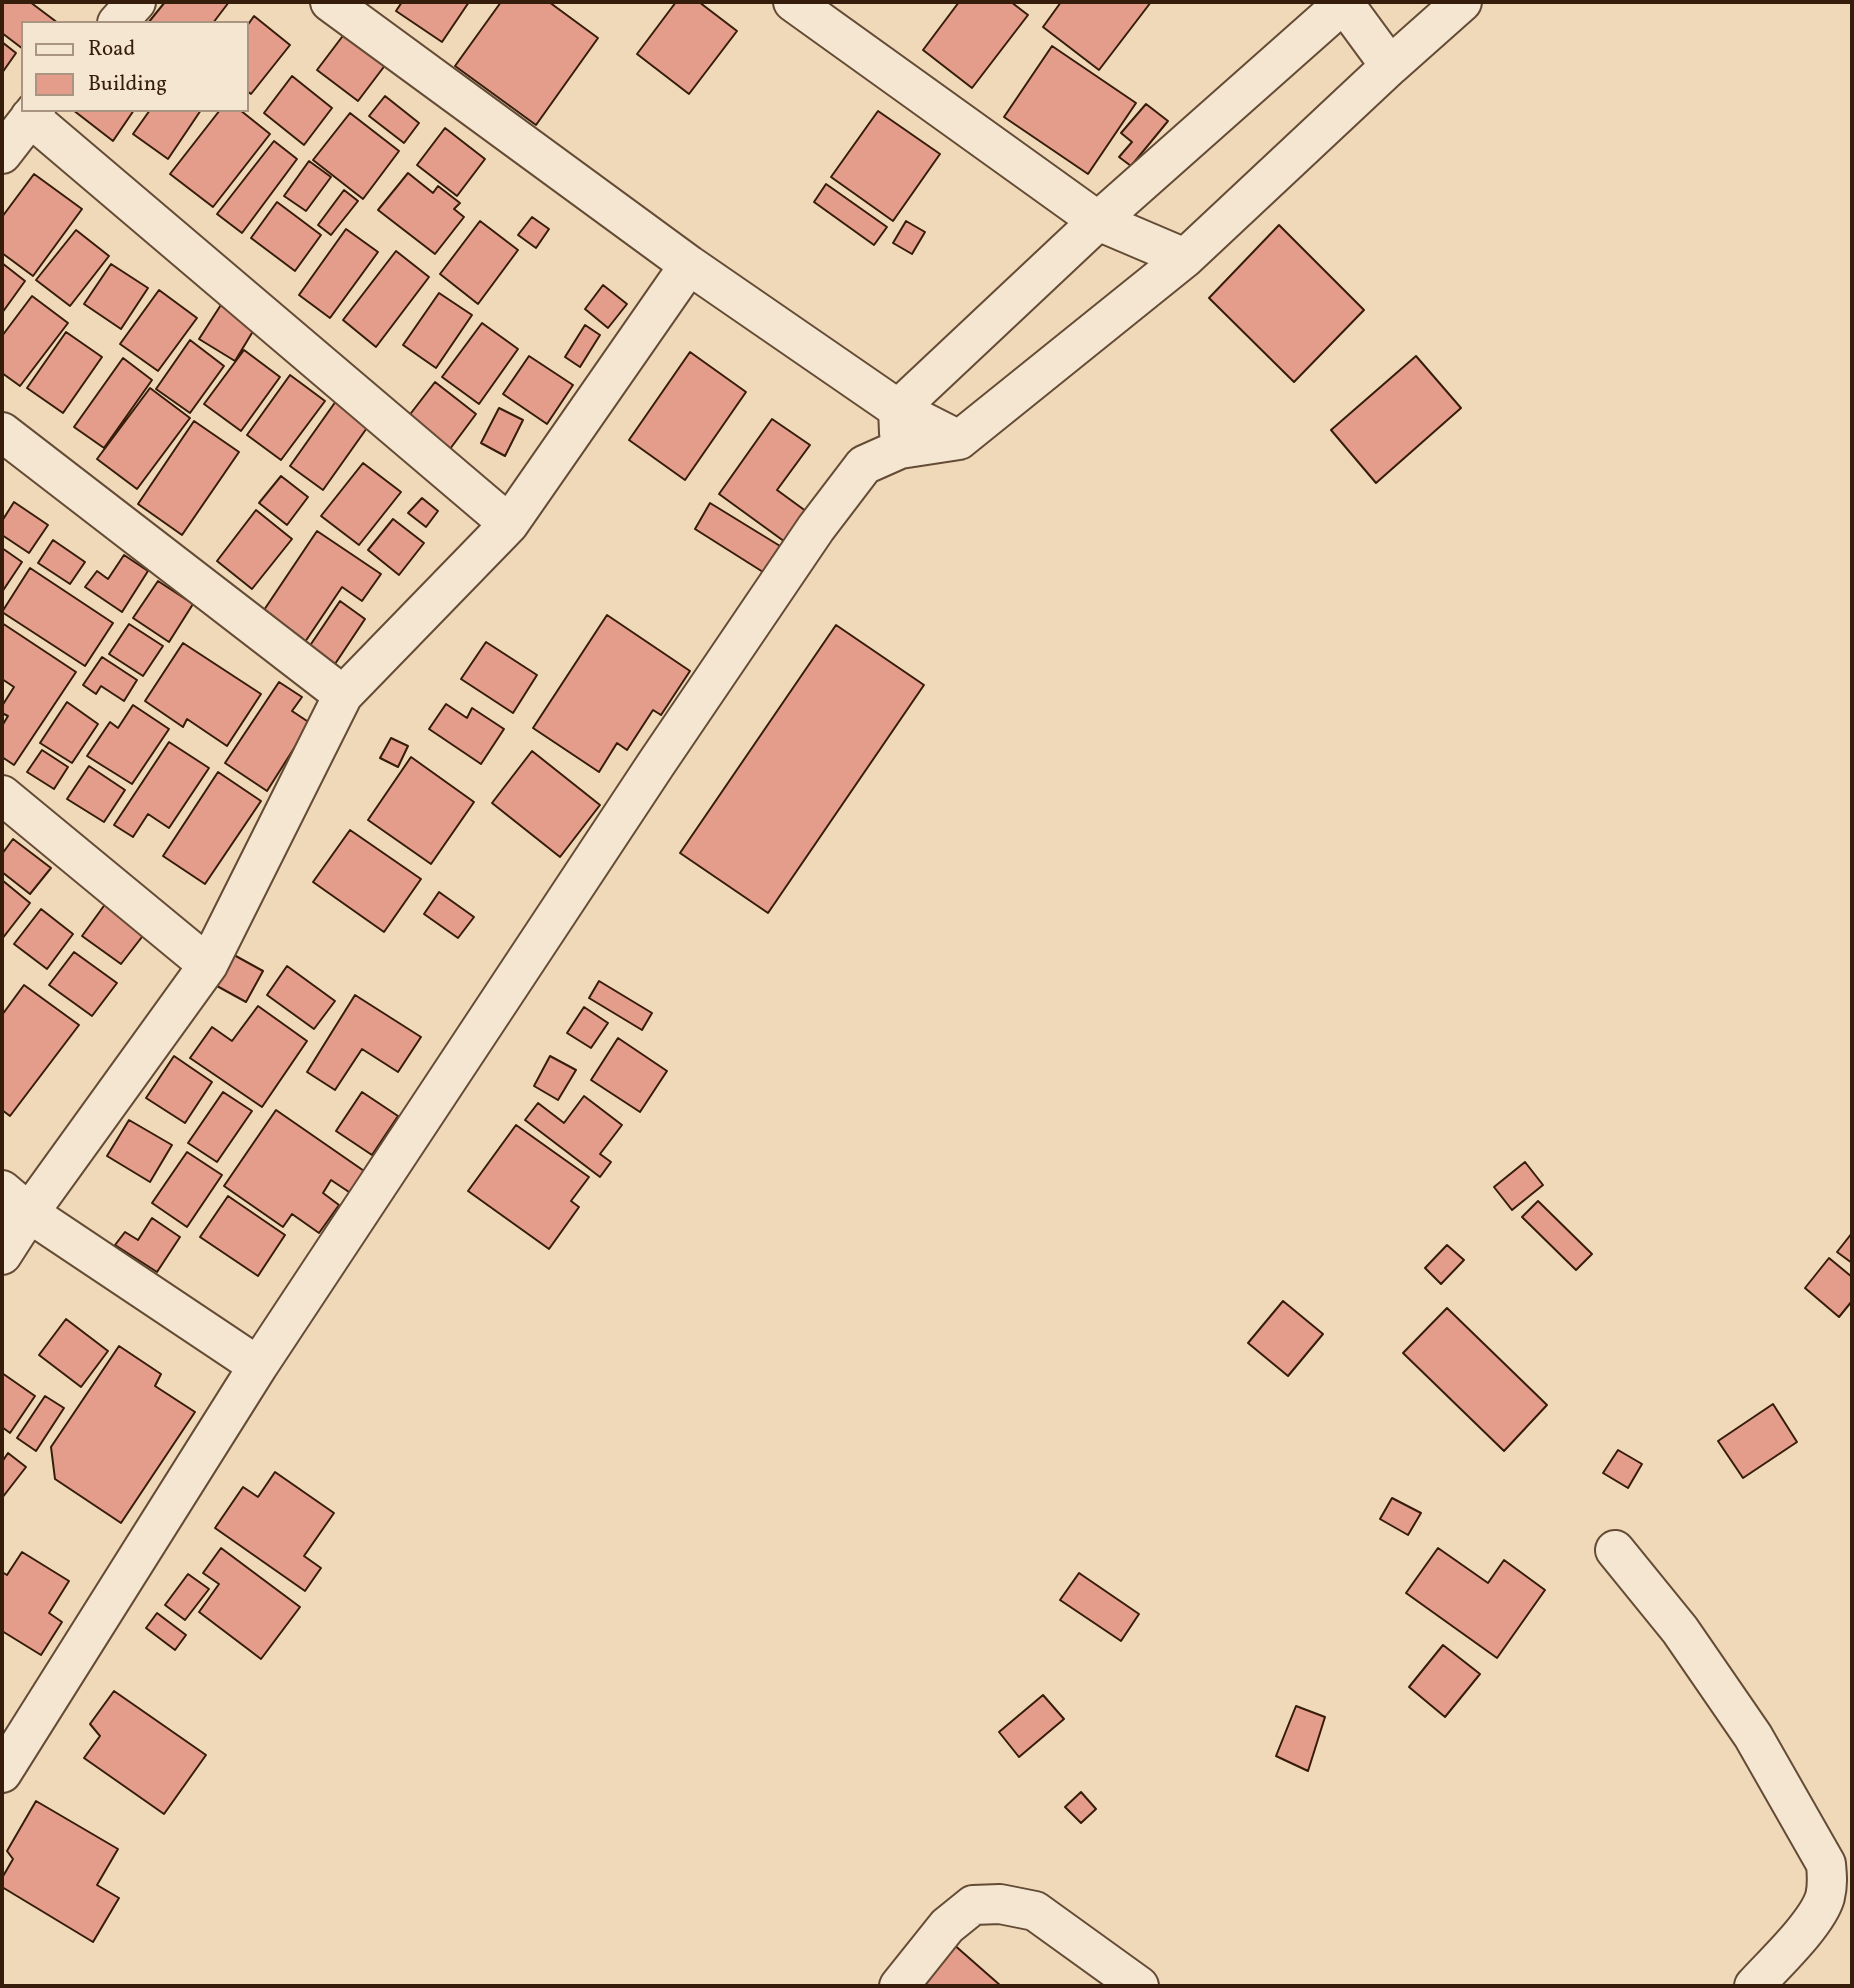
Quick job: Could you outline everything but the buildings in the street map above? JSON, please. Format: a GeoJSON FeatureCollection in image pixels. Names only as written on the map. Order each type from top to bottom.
{"type":"FeatureCollection","features":[{"type":"Feature","properties":{"kind":"street"},"geometry":{"type":"LineString","coordinates":[[119,21],[136,2]]}},
{"type":"Feature","properties":{"kind":"street"},"geometry":{"type":"LineString","coordinates":[[330,2],[690,265],[898,409],[959,440]]}},
{"type":"Feature","properties":{"kind":"street"},"geometry":{"type":"LineString","coordinates":[[793,2],[1098,221],[1185,258]]}},
{"type":"Feature","properties":{"kind":"street"},"geometry":{"type":"LineString","coordinates":[[900,449],[898,409],[1098,221],[1344,2],[1390,66]]}},
{"type":"Feature","properties":{"kind":"street"},"geometry":{"type":"LineString","coordinates":[[2,1773],[258,1366],[633,799],[816,528],[864,465],[900,449],[959,440],[1185,258],[1462,2]]}},
{"type":"Feature","properties":{"kind":"street"},"geometry":{"type":"LineString","coordinates":[[2,154],[33,114],[509,524]]}},
{"type":"Feature","properties":{"kind":"street"},"geometry":{"type":"LineString","coordinates":[[2,1255],[15,1202],[208,965],[343,695],[509,524],[690,265]]}},
{"type":"Feature","properties":{"kind":"street"},"geometry":{"type":"LineString","coordinates":[[2,432],[343,695]]}},
{"type":"Feature","properties":{"kind":"street"},"geometry":{"type":"LineString","coordinates":[[2,795],[208,965]]}},
{"type":"Feature","properties":{"kind":"street"},"geometry":{"type":"LineString","coordinates":[[15,1202],[258,1366]]}},
{"type":"Feature","properties":{"kind":"street"},"geometry":{"type":"LineString","coordinates":[[1615,1550],[1680,1630],[1753,1736],[1826,1864],[1828,1882],[1824,1900],[1809,1924],[1754,1986]]}},
{"type":"Feature","properties":{"kind":"street"},"geometry":{"type":"LineString","coordinates":[[899,1986],[947,1926],[972,1905],[1000,1904],[1035,1912],[1139,1986]]}}]}
